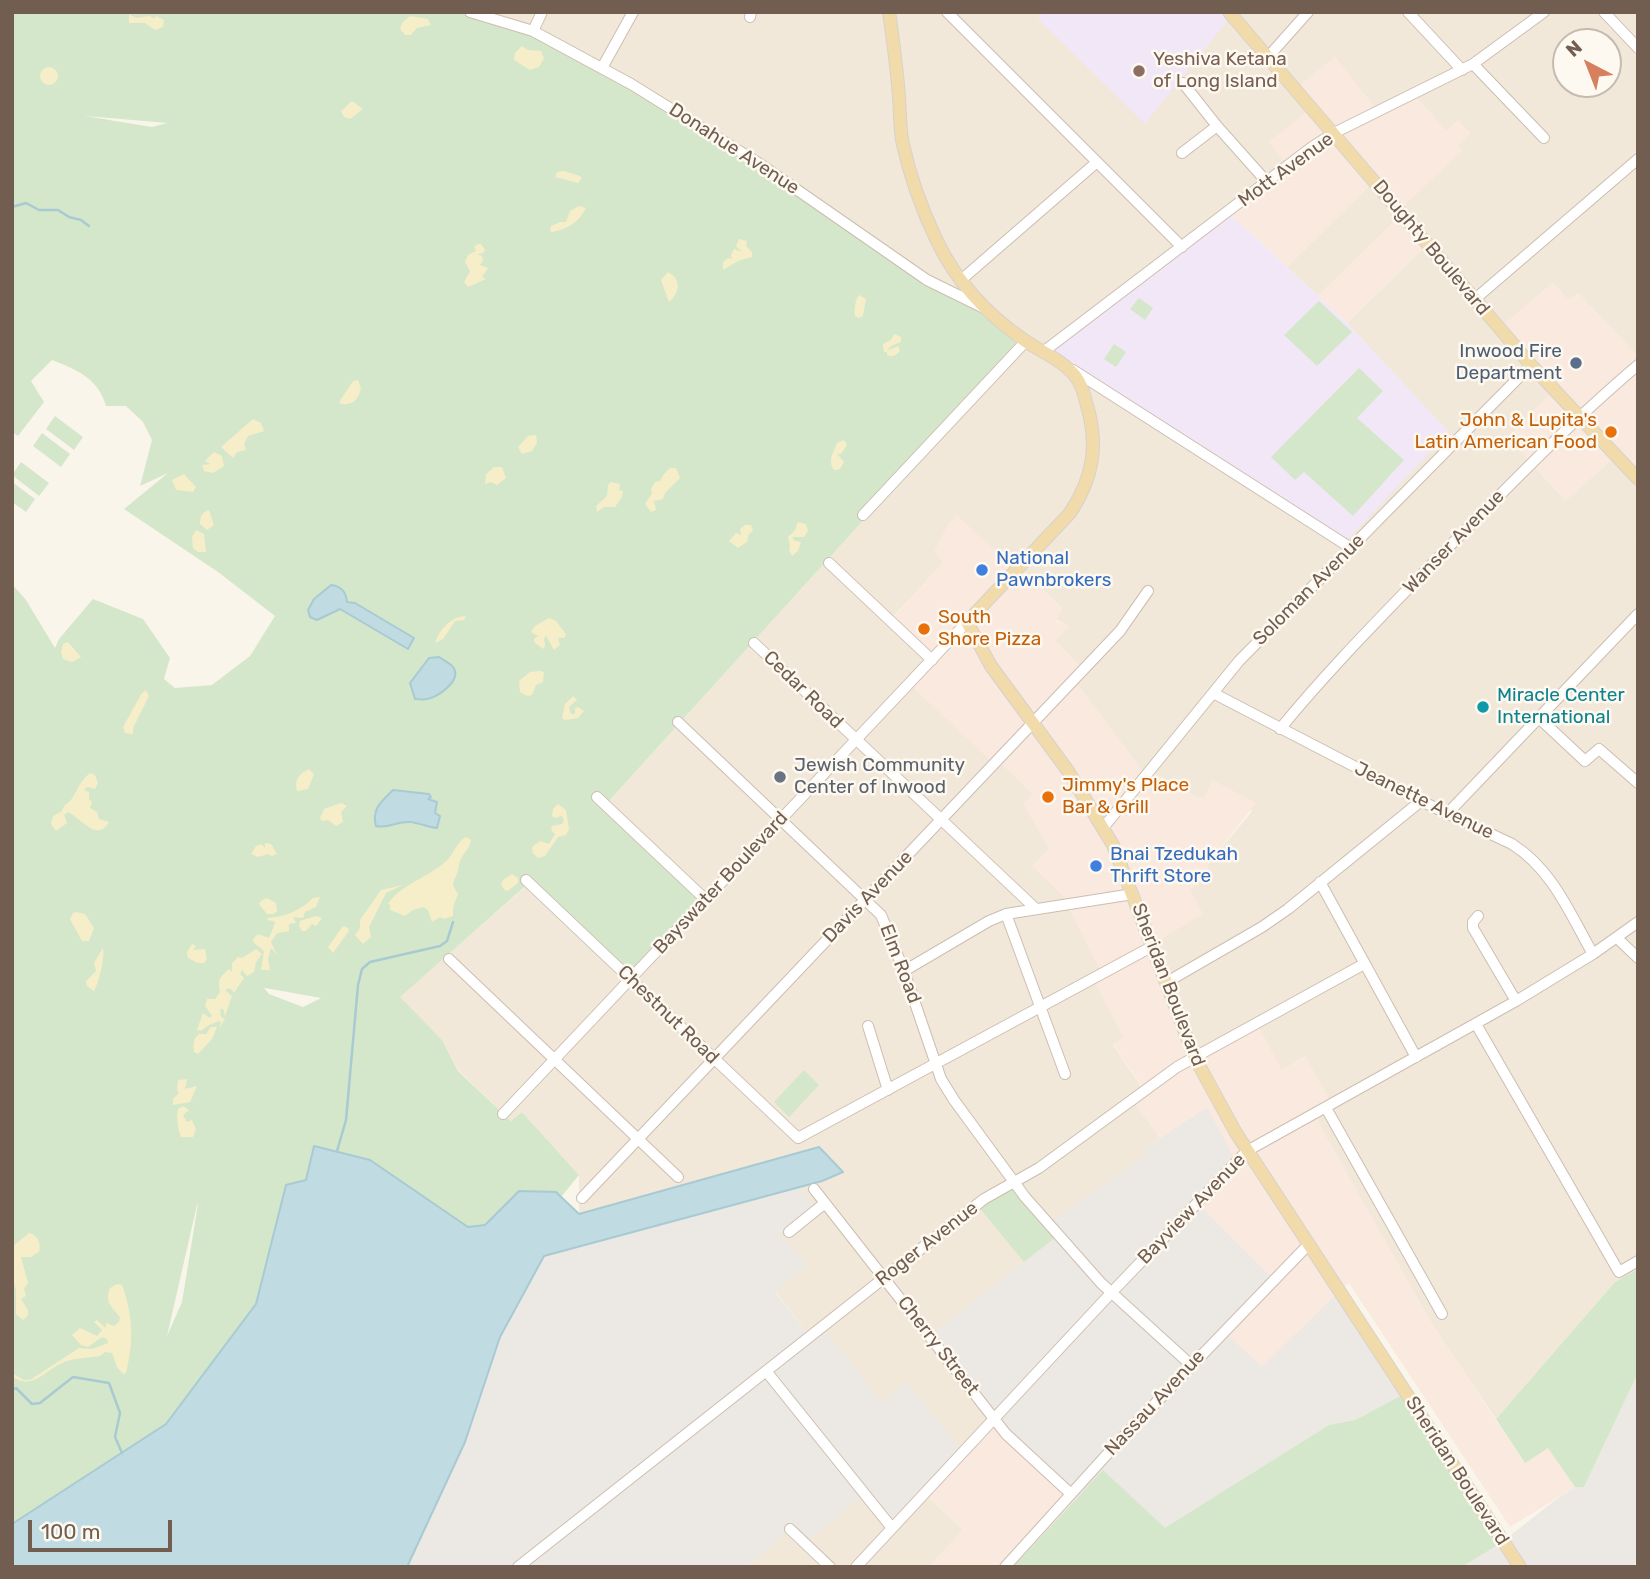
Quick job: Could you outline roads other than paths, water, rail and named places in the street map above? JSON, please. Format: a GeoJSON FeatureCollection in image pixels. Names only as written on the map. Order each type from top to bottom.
{"type":"FeatureCollection","features":[{"type":"Feature","properties":{"kind":"main road"},"geometry":{"type":"LineString","coordinates":[[889,12],[902,139],[937,241],[961,280],[986,309],[1026,341],[1064,365],[1075,376],[1083,390],[1094,442],[1083,493],[1070,513],[967,622]]}},
{"type":"Feature","properties":{"kind":"main road","name":"Doughty Boulevard"},"geometry":{"type":"LineString","coordinates":[[1229,12],[1531,365],[1638,479]]}},
{"type":"Feature","properties":{"kind":"main road","name":"Sheridan Boulevard"},"geometry":{"type":"LineString","coordinates":[[967,622],[990,666],[1068,771],[1113,845],[1195,1058],[1247,1151],[1520,1567]]}},
{"type":"Feature","properties":{"kind":"street","name":"Donahue Avenue"},"geometry":{"type":"LineString","coordinates":[[470,12],[533,31],[669,106],[755,160],[927,280],[986,309]]}},
{"type":"Feature","properties":{"kind":"street"},"geometry":{"type":"LineString","coordinates":[[533,31],[542,12]]}},
{"type":"Feature","properties":{"kind":"street"},"geometry":{"type":"LineString","coordinates":[[602,68],[633,12]]}},
{"type":"Feature","properties":{"kind":"street"},"geometry":{"type":"LineString","coordinates":[[947,12],[1182,247]]}},
{"type":"Feature","properties":{"kind":"street"},"geometry":{"type":"LineString","coordinates":[[1268,57],[1308,12]]}},
{"type":"Feature","properties":{"kind":"street"},"geometry":{"type":"LineString","coordinates":[[1408,12],[1462,70]]}},
{"type":"Feature","properties":{"kind":"street","name":"Mott Avenue"},"geometry":{"type":"LineString","coordinates":[[1043,352],[1266,181],[1334,133],[1473,64],[1544,12]]}},
{"type":"Feature","properties":{"kind":"street"},"geometry":{"type":"LineString","coordinates":[[1604,12],[1638,48]]}},
{"type":"Feature","properties":{"kind":"street"},"geometry":{"type":"LineString","coordinates":[[1473,64],[1544,138]]}},
{"type":"Feature","properties":{"kind":"street"},"geometry":{"type":"LineString","coordinates":[[1183,83],[1266,181]]}},
{"type":"Feature","properties":{"kind":"street"},"geometry":{"type":"LineString","coordinates":[[1182,153],[1217,126]]}},
{"type":"Feature","properties":{"kind":"street"},"geometry":{"type":"LineString","coordinates":[[1475,299],[1638,159]]}},
{"type":"Feature","properties":{"kind":"street"},"geometry":{"type":"LineString","coordinates":[[961,280],[1097,162]]}},
{"type":"Feature","properties":{"kind":"street"},"geometry":{"type":"LineString","coordinates":[[863,514],[1026,341]]}},
{"type":"Feature","properties":{"kind":"street"},"geometry":{"type":"LineString","coordinates":[[1064,365],[1351,548]]}},
{"type":"Feature","properties":{"kind":"street","name":"Soloman Avenue"},"geometry":{"type":"LineString","coordinates":[[1103,828],[1239,661],[1531,365]]}},
{"type":"Feature","properties":{"kind":"street","name":"Wanser Avenue"},"geometry":{"type":"LineString","coordinates":[[1280,729],[1331,669],[1579,417],[1638,365]]}},
{"type":"Feature","properties":{"kind":"street"},"geometry":{"type":"LineString","coordinates":[[829,563],[932,660]]}},
{"type":"Feature","properties":{"kind":"street","name":"Davis Avenue"},"geometry":{"type":"LineString","coordinates":[[582,1198],[1120,631],[1148,591]]}},
{"type":"Feature","properties":{"kind":"street"},"geometry":{"type":"LineString","coordinates":[[1447,814],[1638,614]]}},
{"type":"Feature","properties":{"kind":"street","name":"Bayswater Boulevard"},"geometry":{"type":"LineString","coordinates":[[503,1114],[967,622]]}},
{"type":"Feature","properties":{"kind":"street","name":"Cedar Road"},"geometry":{"type":"LineString","coordinates":[[754,643],[1036,909]]}},
{"type":"Feature","properties":{"kind":"street","name":"Jeanette Avenue"},"geometry":{"type":"LineString","coordinates":[[1213,693],[1420,801],[1513,844],[1538,863],[1550,878],[1593,954]]}},
{"type":"Feature","properties":{"kind":"street"},"geometry":{"type":"LineString","coordinates":[[1539,718],[1585,761],[1599,749],[1638,783]]}},
{"type":"Feature","properties":{"kind":"street","name":"Elm Road"},"geometry":{"type":"LineString","coordinates":[[678,722],[885,921],[941,1079],[954,1100],[1014,1182],[1101,1283],[1191,1365]]}},
{"type":"Feature","properties":{"kind":"street"},"geometry":{"type":"LineString","coordinates":[[597,797],[705,899]]}},
{"type":"Feature","properties":{"kind":"street"},"geometry":{"type":"LineString","coordinates":[[1167,982],[1262,927],[1420,801]]}},
{"type":"Feature","properties":{"kind":"street","name":"Chestnut Road"},"geometry":{"type":"LineString","coordinates":[[526,880],[798,1138],[888,1090]]}},
{"type":"Feature","properties":{"kind":"street"},"geometry":{"type":"LineString","coordinates":[[1320,882],[1416,1057]]}},
{"type":"Feature","properties":{"kind":"street"},"geometry":{"type":"LineString","coordinates":[[904,971],[989,920],[1006,914],[1133,894]]}},
{"type":"Feature","properties":{"kind":"street"},"geometry":{"type":"LineString","coordinates":[[1006,914],[1065,1074]]}},
{"type":"Feature","properties":{"kind":"street"},"geometry":{"type":"LineString","coordinates":[[1479,916],[1472,924],[1473,928],[1516,1001]]}},
{"type":"Feature","properties":{"kind":"street","name":"Bayview Avenue"},"geometry":{"type":"LineString","coordinates":[[856,1567],[994,1417],[1247,1151],[1516,1001],[1593,954],[1638,922]]}},
{"type":"Feature","properties":{"kind":"street"},"geometry":{"type":"LineString","coordinates":[[1617,938],[1638,958]]}},
{"type":"Feature","properties":{"kind":"street"},"geometry":{"type":"LineString","coordinates":[[868,1027],[888,1090],[1153,946]]}},
{"type":"Feature","properties":{"kind":"street"},"geometry":{"type":"LineString","coordinates":[[449,959],[678,1177]]}},
{"type":"Feature","properties":{"kind":"street","name":"Roger Avenue"},"geometry":{"type":"LineString","coordinates":[[518,1567],[984,1199],[1039,1168],[1168,1073],[1364,964]]}},
{"type":"Feature","properties":{"kind":"street"},"geometry":{"type":"LineString","coordinates":[[1476,1024],[1619,1272],[1638,1261]]}},
{"type":"Feature","properties":{"kind":"street"},"geometry":{"type":"LineString","coordinates":[[1326,1108],[1442,1314]]}},
{"type":"Feature","properties":{"kind":"street","name":"Cherry Street"},"geometry":{"type":"LineString","coordinates":[[814,1189],[1006,1434],[1071,1494]]}},
{"type":"Feature","properties":{"kind":"street"},"geometry":{"type":"LineString","coordinates":[[789,1232],[825,1203]]}},
{"type":"Feature","properties":{"kind":"street","name":"Nassau Avenue"},"geometry":{"type":"LineString","coordinates":[[1006,1567],[1191,1365],[1309,1244]]}},
{"type":"Feature","properties":{"kind":"street"},"geometry":{"type":"LineString","coordinates":[[766,1371],[892,1528]]}},
{"type":"Feature","properties":{"kind":"street"},"geometry":{"type":"LineString","coordinates":[[790,1529],[830,1567]]}},
{"type":"Feature","properties":{"kind":"water"},"geometry":{"type":"Polygon","coordinates":[[[331,585],[343,590],[347,602],[355,603],[414,638],[408,649],[340,609],[317,620],[310,617],[308,610],[314,599],[331,585]]]}},
{"type":"Feature","properties":{"kind":"water"},"geometry":{"type":"Polygon","coordinates":[[[439,657],[453,667],[455,677],[452,683],[431,698],[415,699],[410,683],[429,658],[439,657]]]}},
{"type":"Feature","properties":{"kind":"water"},"geometry":{"type":"Polygon","coordinates":[[[393,790],[429,794],[431,797],[428,799],[437,802],[435,813],[440,816],[437,828],[410,822],[376,826],[376,810],[393,790]]]}},
{"type":"Feature","properties":{"kind":"water"},"geometry":{"type":"Polygon","coordinates":[[[314,1146],[370,1160],[468,1227],[485,1225],[519,1191],[556,1192],[579,1214],[819,1147],[843,1172],[822,1181],[544,1256],[500,1337],[465,1442],[407,1567],[12,1567],[12,1524],[166,1424],[256,1304],[286,1185],[306,1180],[314,1146]]]}},
{"type":"Feature","properties":{"kind":"waterway"},"geometry":{"type":"LineString","coordinates":[[12,207],[26,203],[39,210],[58,210],[89,226]]}},
{"type":"Feature","properties":{"kind":"waterway"},"geometry":{"type":"LineString","coordinates":[[337,1151],[346,1120],[358,985],[362,969],[370,962],[440,946],[447,941],[453,922]]}},
{"type":"Feature","properties":{"kind":"waterway"},"geometry":{"type":"LineString","coordinates":[[12,1390],[16,1388],[32,1404],[40,1403],[73,1377],[109,1383],[120,1413],[115,1437],[122,1453]]}},
{"type":"Feature","properties":{"kind":"place","name":"Yeshiva Ketana of Long Island"},"geometry":{"type":"Point","coordinates":[1139,71]}},
{"type":"Feature","properties":{"kind":"place","name":"Inwood Fire Department"},"geometry":{"type":"Point","coordinates":[1576,363]}},
{"type":"Feature","properties":{"kind":"place","name":"John & Lupita's Latin American Food"},"geometry":{"type":"Point","coordinates":[1611,432]}},
{"type":"Feature","properties":{"kind":"place","name":"National Pawnbrokers"},"geometry":{"type":"Point","coordinates":[982,570]}},
{"type":"Feature","properties":{"kind":"place","name":"South Shore Pizza"},"geometry":{"type":"Point","coordinates":[924,629]}},
{"type":"Feature","properties":{"kind":"place","name":"Miracle Center International"},"geometry":{"type":"Point","coordinates":[1483,707]}},
{"type":"Feature","properties":{"kind":"place","name":"Jewish Community Center of Inwood"},"geometry":{"type":"Point","coordinates":[780,777]}},
{"type":"Feature","properties":{"kind":"place","name":"Jimmy's Place Bar & Grill"},"geometry":{"type":"Point","coordinates":[1048,797]}},
{"type":"Feature","properties":{"kind":"place","name":"Bnai Tzedukah Thrift Store"},"geometry":{"type":"Point","coordinates":[1096,866]}}]}
